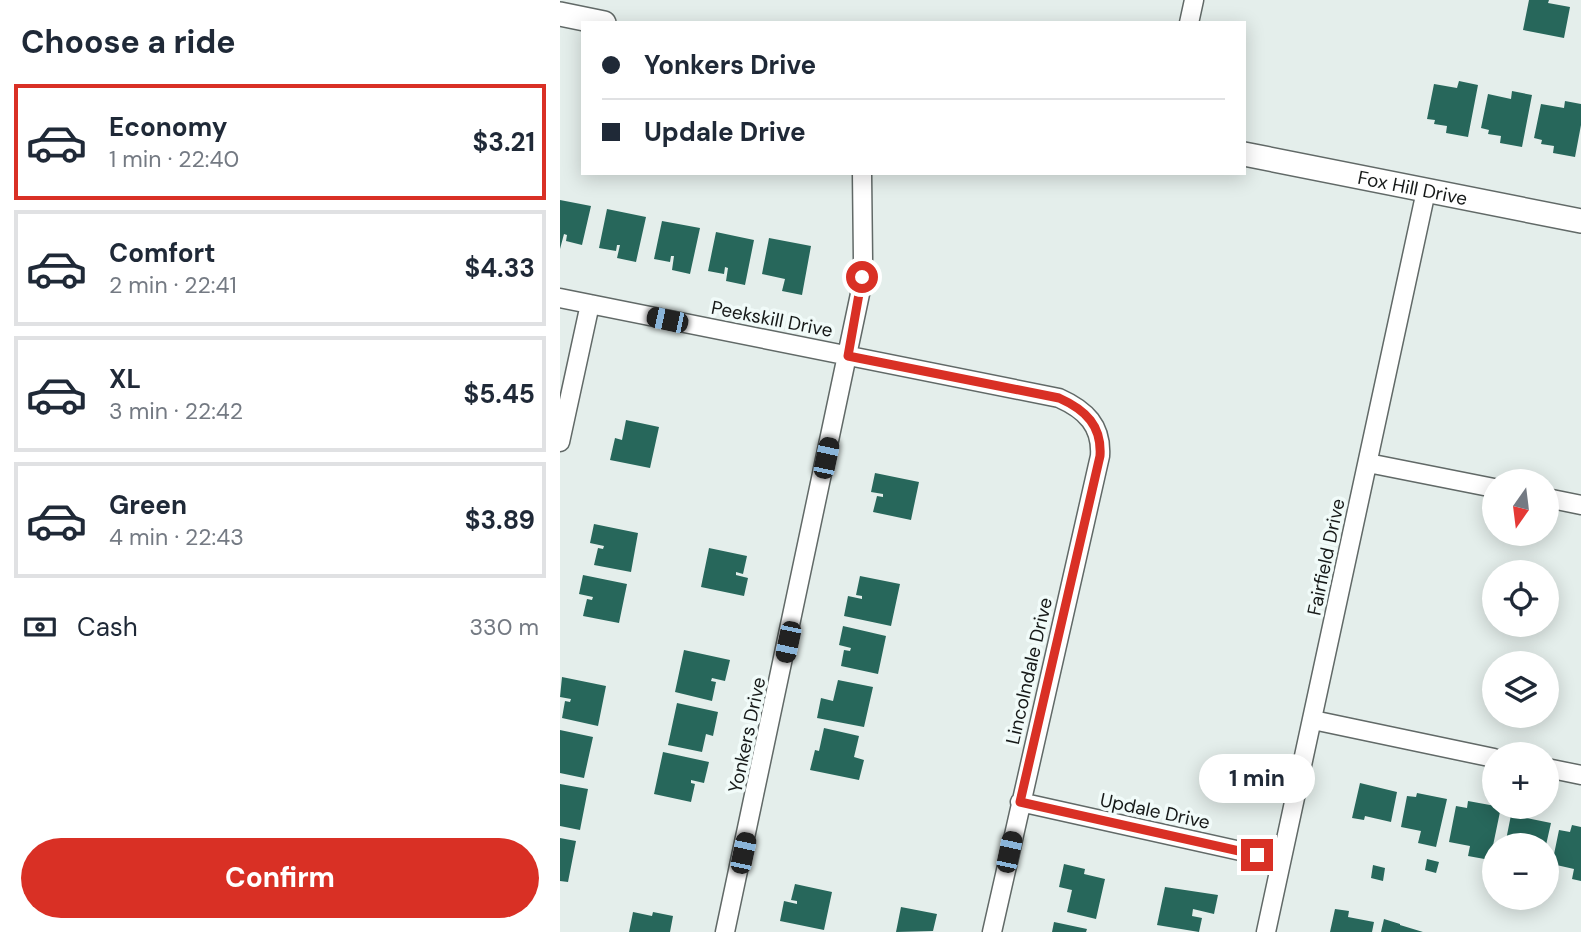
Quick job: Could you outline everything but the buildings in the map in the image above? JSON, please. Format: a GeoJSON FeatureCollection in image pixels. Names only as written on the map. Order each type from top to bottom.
{"type":"FeatureCollection","features":[{"type":"Feature","properties":{"kind":"street"},"geometry":{"type":"LineString","coordinates":[[1189,21],[1194,0]]}},
{"type":"Feature","properties":{"kind":"street"},"geometry":{"type":"LineString","coordinates":[[560,14],[594,21]]}},
{"type":"Feature","properties":{"kind":"street","name":"Fox Hill Drive"},"geometry":{"type":"LineString","coordinates":[[1246,154],[1581,220]]}},
{"type":"Feature","properties":{"kind":"street","name":"Yonkers Drive"},"geometry":{"type":"LineString","coordinates":[[725,932],[848,356],[862,277],[862,175]]}},
{"type":"Feature","properties":{"kind":"street","name":"Fairfield Drive"},"geometry":{"type":"LineString","coordinates":[[1266,932],[1426,191]]}},
{"type":"Feature","properties":{"kind":"street","name":"Peekskill Drive"},"geometry":{"type":"LineString","coordinates":[[560,298],[1059,398],[1073,404],[1092,421]]}},
{"type":"Feature","properties":{"kind":"street"},"geometry":{"type":"LineString","coordinates":[[560,442],[590,304]]}},
{"type":"Feature","properties":{"kind":"street","name":"Lincolndale Drive"},"geometry":{"type":"LineString","coordinates":[[992,932],[1100,456],[1099,434],[1092,421]]}},
{"type":"Feature","properties":{"kind":"street"},"geometry":{"type":"LineString","coordinates":[[1368,463],[1482,486]]}},
{"type":"Feature","properties":{"kind":"street"},"geometry":{"type":"LineString","coordinates":[[1559,500],[1581,505]]}},
{"type":"Feature","properties":{"kind":"street"},"geometry":{"type":"LineString","coordinates":[[1313,720],[1482,755]]}},
{"type":"Feature","properties":{"kind":"street"},"geometry":{"type":"LineString","coordinates":[[1559,770],[1581,775]]}},
{"type":"Feature","properties":{"kind":"street","name":"Updale Drive"},"geometry":{"type":"LineString","coordinates":[[1020,802],[1281,860]]}},
{"type":"Feature","properties":{"kind":"route"},"geometry":{"type":"LineString","coordinates":[[862,277],[848,356],[1059,398],[1083,412],[1099,434],[1100,456],[1020,802],[1257,855]]}}]}
